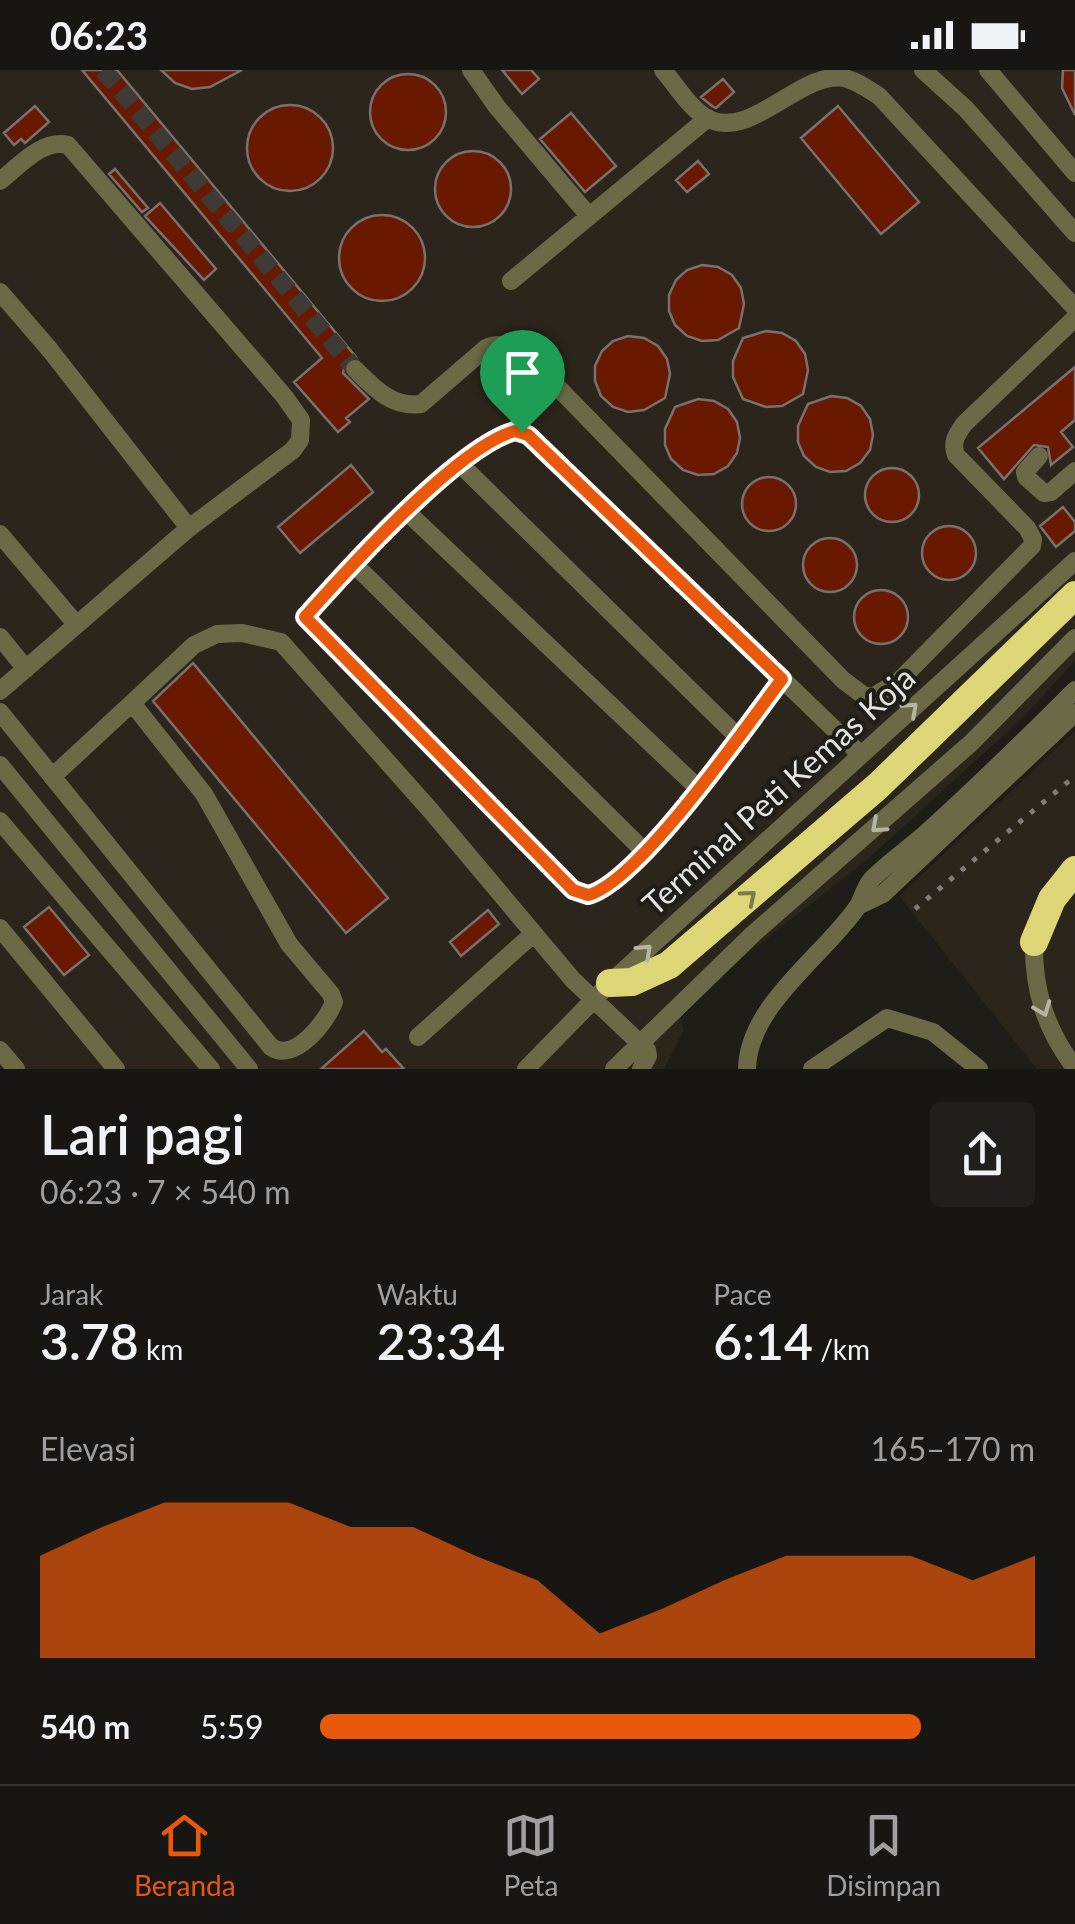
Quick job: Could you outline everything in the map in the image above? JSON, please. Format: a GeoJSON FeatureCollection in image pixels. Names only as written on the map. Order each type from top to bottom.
{"type":"FeatureCollection","features":[{"type":"Feature","properties":{"kind":"highway"},"geometry":{"type":"LineString","coordinates":[[602,991],[669,965],[878,786],[1075,596]]}},
{"type":"Feature","properties":{"kind":"highway"},"geometry":{"type":"LineString","coordinates":[[1034,942],[1052,898],[1075,870]]}},
{"type":"Feature","properties":{"kind":"street"},"geometry":{"type":"LineString","coordinates":[[471,70],[497,107],[589,216]]}},
{"type":"Feature","properties":{"kind":"street"},"geometry":{"type":"LineString","coordinates":[[663,70],[708,118],[726,123],[744,120],[823,80],[842,77],[864,86],[879,96],[1075,308]]}},
{"type":"Feature","properties":{"kind":"street"},"geometry":{"type":"LineString","coordinates":[[924,70],[966,109],[1075,233]]}},
{"type":"Feature","properties":{"kind":"street"},"geometry":{"type":"LineString","coordinates":[[988,70],[1075,173]]}},
{"type":"Feature","properties":{"kind":"street"},"geometry":{"type":"LineString","coordinates":[[511,282],[708,118]]}},
{"type":"Feature","properties":{"kind":"street"},"geometry":{"type":"LineString","coordinates":[[0,181],[40,149],[54,143],[68,145],[300,420],[300,440],[293,450],[190,528],[0,691]]}},
{"type":"Feature","properties":{"kind":"street"},"geometry":{"type":"LineString","coordinates":[[0,292],[190,528]]}},
{"type":"Feature","properties":{"kind":"street"},"geometry":{"type":"LineString","coordinates":[[355,369],[379,392],[409,406],[421,404],[486,348],[494,344],[518,350],[536,364],[843,680],[863,695],[874,696],[899,681],[1032,546],[1027,528],[956,455],[953,447],[964,424],[1075,318]]}},
{"type":"Feature","properties":{"kind":"street"},"geometry":{"type":"LineString","coordinates":[[281,642],[406,511],[460,464],[509,432],[528,435],[861,754]]}},
{"type":"Feature","properties":{"kind":"street"},"geometry":{"type":"LineString","coordinates":[[1040,456],[1025,472],[1044,493],[1051,492],[1075,472]]}},
{"type":"Feature","properties":{"kind":"street"},"geometry":{"type":"LineString","coordinates":[[460,464],[738,737]]}},
{"type":"Feature","properties":{"kind":"street"},"geometry":{"type":"LineString","coordinates":[[406,511],[700,790]]}},
{"type":"Feature","properties":{"kind":"street"},"geometry":{"type":"LineString","coordinates":[[0,534],[76,624]]}},
{"type":"Feature","properties":{"kind":"street","name":"Terminal Peti Kemas Koja"},"geometry":{"type":"LineString","coordinates":[[526,1069],[602,991],[1075,561]]}},
{"type":"Feature","properties":{"kind":"street"},"geometry":{"type":"LineString","coordinates":[[355,565],[645,852]]}},
{"type":"Feature","properties":{"kind":"street"},"geometry":{"type":"LineString","coordinates":[[305,617],[581,894],[595,894],[645,852],[700,790],[782,679]]}},
{"type":"Feature","properties":{"kind":"street"},"geometry":{"type":"LineString","coordinates":[[52,777],[194,645],[217,634],[242,633],[281,642],[432,811],[533,934],[602,991],[647,1050],[641,1069]]}},
{"type":"Feature","properties":{"kind":"street"},"geometry":{"type":"LineString","coordinates":[[0,637],[26,668]]}},
{"type":"Feature","properties":{"kind":"street"},"geometry":{"type":"LineString","coordinates":[[614,1069],[753,934],[971,743],[1075,638]]}},
{"type":"Feature","properties":{"kind":"street"},"geometry":{"type":"LineString","coordinates":[[747,1069],[747,1058],[759,1028],[802,968],[858,906],[883,894],[1069,711],[1075,690]]}},
{"type":"Feature","properties":{"kind":"street"},"geometry":{"type":"LineString","coordinates":[[0,712],[271,1048],[286,1053],[321,1025],[334,1002],[332,994],[289,944],[204,794],[132,702]]}},
{"type":"Feature","properties":{"kind":"street"},"geometry":{"type":"LineString","coordinates":[[0,765],[249,1069]]}},
{"type":"Feature","properties":{"kind":"street"},"geometry":{"type":"LineString","coordinates":[[0,821],[211,1069]]}},
{"type":"Feature","properties":{"kind":"street"},"geometry":{"type":"LineString","coordinates":[[0,928],[116,1069]]}},
{"type":"Feature","properties":{"kind":"street"},"geometry":{"type":"LineString","coordinates":[[418,1037],[533,934]]}},
{"type":"Feature","properties":{"kind":"street"},"geometry":{"type":"LineString","coordinates":[[1034,942],[1033,974],[1038,999],[1058,1046],[1075,1068]]}},
{"type":"Feature","properties":{"kind":"street"},"geometry":{"type":"LineString","coordinates":[[812,1069],[887,1018],[933,1032],[979,1069]]}},
{"type":"Feature","properties":{"kind":"street"},"geometry":{"type":"LineString","coordinates":[[0,1050],[16,1069]]}},
{"type":"Feature","properties":{"kind":"shaded area"},"geometry":{"type":"Polygon","coordinates":[[[0,70],[1075,70],[1075,661],[1022,718],[867,860],[678,1008],[684,1030],[664,1069],[0,1069],[0,70]]]}},
{"type":"Feature","properties":{"kind":"shaded area"},"geometry":{"type":"Polygon","coordinates":[[[1075,731],[1075,1069],[1037,1069],[899,896],[1075,731]]]}},
{"type":"Feature","properties":{"kind":"building"},"geometry":{"type":"Polygon","coordinates":[[[82,70],[117,70],[356,357],[346,361],[343,373],[369,399],[346,418],[350,422],[338,432],[294,382],[322,358],[82,70]]]}},
{"type":"Feature","properties":{"kind":"building"},"geometry":{"type":"Polygon","coordinates":[[[161,70],[242,70],[210,87],[192,89],[175,83],[161,70]]]}},
{"type":"Feature","properties":{"kind":"building"},"geometry":{"type":"Polygon","coordinates":[[[502,70],[531,70],[539,79],[522,94],[502,70]]]}},
{"type":"Feature","properties":{"kind":"building"},"geometry":{"type":"Polygon","coordinates":[[[1063,70],[1075,70],[1075,115],[1062,88],[1063,70]]]}},
{"type":"Feature","properties":{"kind":"building"},"geometry":{"type":"Polygon","coordinates":[[[408,74],[435,85],[446,112],[435,139],[408,150],[381,139],[370,112],[381,85],[408,74]]]}},
{"type":"Feature","properties":{"kind":"building"},"geometry":{"type":"Polygon","coordinates":[[[723,79],[734,92],[716,108],[701,97],[723,79]]]}},
{"type":"Feature","properties":{"kind":"building"},"geometry":{"type":"Polygon","coordinates":[[[290,105],[314,112],[326,124],[333,148],[326,172],[314,184],[290,191],[266,184],[254,172],[247,148],[254,124],[266,112],[290,105]]]}},
{"type":"Feature","properties":{"kind":"building"},"geometry":{"type":"Polygon","coordinates":[[[35,106],[49,122],[25,143],[21,139],[14,145],[4,133],[35,106]]]}},
{"type":"Feature","properties":{"kind":"building"},"geometry":{"type":"Polygon","coordinates":[[[838,106],[919,202],[881,234],[801,138],[838,106]]]}},
{"type":"Feature","properties":{"kind":"building"},"geometry":{"type":"Polygon","coordinates":[[[571,113],[616,166],[585,192],[540,139],[571,113]]]}},
{"type":"Feature","properties":{"kind":"building"},"geometry":{"type":"Polygon","coordinates":[[[473,151],[500,162],[511,189],[500,216],[473,227],[446,216],[435,189],[446,162],[473,151]]]}},
{"type":"Feature","properties":{"kind":"building"},"geometry":{"type":"Polygon","coordinates":[[[698,161],[709,174],[687,192],[676,180],[698,161]]]}},
{"type":"Feature","properties":{"kind":"building"},"geometry":{"type":"Polygon","coordinates":[[[115,169],[148,208],[142,212],[109,174],[115,169]]]}},
{"type":"Feature","properties":{"kind":"building"},"geometry":{"type":"Polygon","coordinates":[[[160,203],[216,269],[204,280],[145,216],[160,203]]]}},
{"type":"Feature","properties":{"kind":"building"},"geometry":{"type":"Polygon","coordinates":[[[382,215],[406,222],[418,234],[425,258],[418,282],[406,294],[382,301],[358,294],[346,282],[339,258],[346,234],[358,222],[382,215]]]}},
{"type":"Feature","properties":{"kind":"building"},"geometry":{"type":"Polygon","coordinates":[[[702,265],[718,267],[732,275],[741,288],[744,304],[739,328],[718,340],[702,341],[687,336],[675,325],[669,311],[669,295],[676,280],[687,270],[702,265]]]}},
{"type":"Feature","properties":{"kind":"building"},"geometry":{"type":"Polygon","coordinates":[[[766,331],[782,333],[796,341],[805,354],[808,370],[803,394],[782,406],[766,407],[743,399],[733,377],[733,361],[743,338],[766,331]]]}},
{"type":"Feature","properties":{"kind":"building"},"geometry":{"type":"Polygon","coordinates":[[[628,336],[644,338],[658,346],[667,359],[670,374],[665,398],[644,410],[628,412],[613,407],[601,396],[595,366],[602,351],[613,341],[628,336]]]}},
{"type":"Feature","properties":{"kind":"building"},"geometry":{"type":"Polygon","coordinates":[[[1075,367],[1075,420],[1061,432],[1073,447],[1051,465],[1048,447],[1034,445],[1004,479],[978,448],[1075,367]]]}},
{"type":"Feature","properties":{"kind":"building"},"geometry":{"type":"Polygon","coordinates":[[[831,396],[847,398],[861,406],[870,419],[870,450],[860,463],[846,471],[830,472],[816,467],[804,456],[798,442],[798,426],[808,404],[831,396]]]}},
{"type":"Feature","properties":{"kind":"building"},"geometry":{"type":"Polygon","coordinates":[[[698,399],[714,401],[728,409],[737,422],[737,453],[728,466],[714,474],[698,475],[683,470],[671,459],[665,445],[665,429],[675,407],[698,399]]]}},
{"type":"Feature","properties":{"kind":"building"},"geometry":{"type":"Polygon","coordinates":[[[351,465],[373,492],[300,553],[278,527],[351,465]]]}},
{"type":"Feature","properties":{"kind":"building"},"geometry":{"type":"Polygon","coordinates":[[[892,468],[911,476],[919,495],[911,514],[892,522],[873,514],[865,495],[873,476],[892,468]]]}},
{"type":"Feature","properties":{"kind":"building"},"geometry":{"type":"Polygon","coordinates":[[[769,477],[788,485],[796,504],[788,523],[769,531],[750,523],[742,504],[750,485],[769,477]]]}},
{"type":"Feature","properties":{"kind":"building"},"geometry":{"type":"Polygon","coordinates":[[[1063,507],[1075,522],[1075,531],[1056,547],[1040,526],[1063,507]]]}},
{"type":"Feature","properties":{"kind":"building"},"geometry":{"type":"Polygon","coordinates":[[[949,526],[968,534],[976,553],[968,572],[949,580],[930,572],[922,553],[930,534],[949,526]]]}},
{"type":"Feature","properties":{"kind":"building"},"geometry":{"type":"Polygon","coordinates":[[[830,538],[849,546],[857,565],[849,584],[830,592],[811,584],[803,565],[811,546],[830,538]]]}},
{"type":"Feature","properties":{"kind":"building"},"geometry":{"type":"Polygon","coordinates":[[[881,590],[900,598],[908,617],[900,636],[881,644],[862,636],[854,617],[862,598],[881,590]]]}},
{"type":"Feature","properties":{"kind":"building"},"geometry":{"type":"Polygon","coordinates":[[[193,663],[388,898],[346,933],[153,701],[193,663]]]}},
{"type":"Feature","properties":{"kind":"building"},"geometry":{"type":"Polygon","coordinates":[[[49,907],[89,955],[64,975],[24,927],[49,907]]]}},
{"type":"Feature","properties":{"kind":"building"},"geometry":{"type":"Polygon","coordinates":[[[488,910],[499,924],[461,956],[450,942],[488,910]]]}},
{"type":"Feature","properties":{"kind":"building"},"geometry":{"type":"Polygon","coordinates":[[[364,1031],[404,1069],[321,1069],[364,1031]]]}},
{"type":"Feature","properties":{"kind":"tunnel"},"geometry":{"type":"LineString","coordinates":[[103,70],[355,369]]}},
{"type":"Feature","properties":{"kind":"railway"},"geometry":{"type":"LineString","coordinates":[[915,909],[1075,776]]}},
{"type":"Feature","properties":{"kind":"route"},"geometry":{"type":"LineString","coordinates":[[509,432],[522,432],[782,679],[700,790],[645,852],[595,894],[573,890],[305,617],[406,511],[460,464],[509,432]]}}]}
